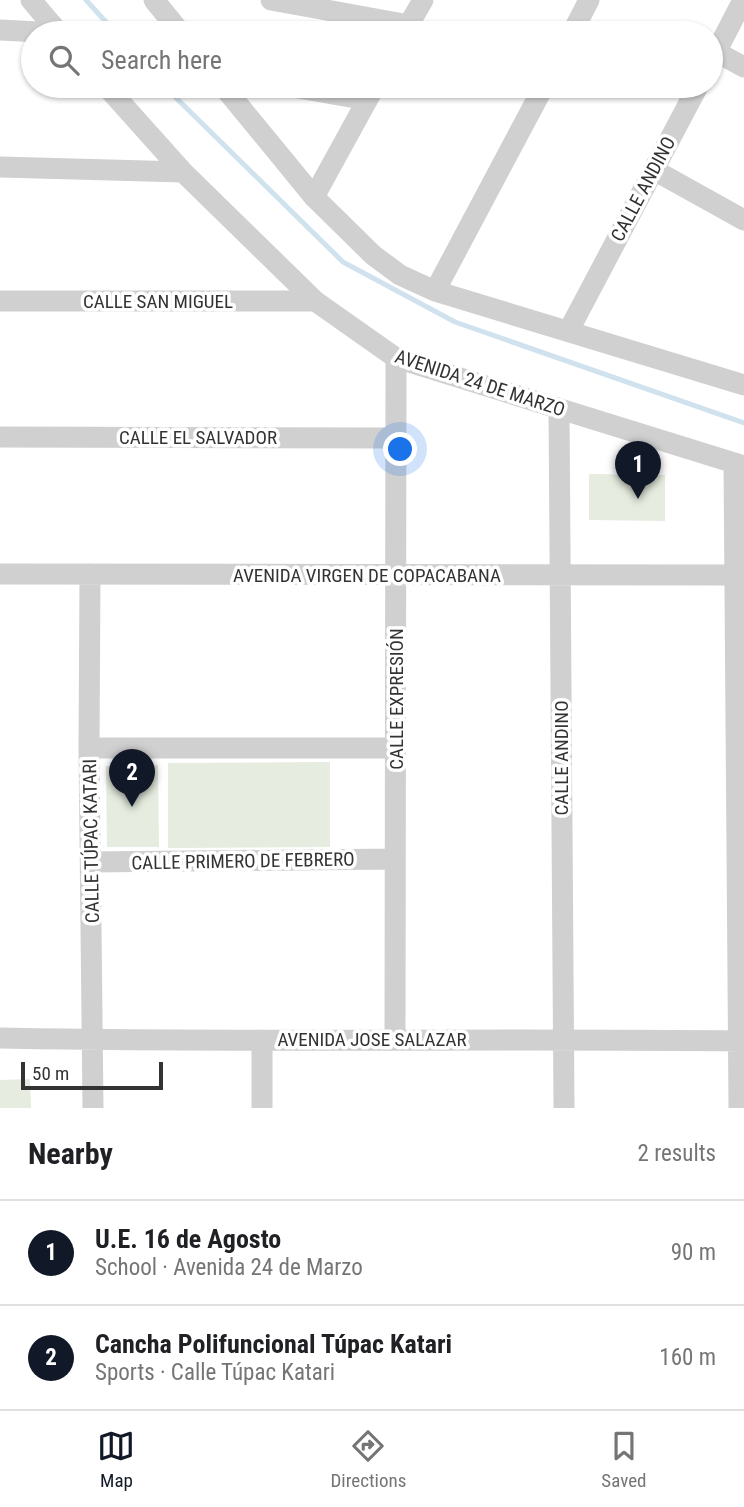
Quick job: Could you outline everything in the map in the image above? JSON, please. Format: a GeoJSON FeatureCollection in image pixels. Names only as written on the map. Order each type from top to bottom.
{"type":"FeatureCollection","features":[{"type":"Feature","properties":{"kind":"street"},"geometry":{"type":"LineString","coordinates":[[30,0],[48,21]]}},
{"type":"Feature","properties":{"kind":"street"},"geometry":{"type":"LineString","coordinates":[[154,0],[171,21]]}},
{"type":"Feature","properties":{"kind":"street"},"geometry":{"type":"LineString","coordinates":[[271,0],[369,21]]}},
{"type":"Feature","properties":{"kind":"street"},"geometry":{"type":"LineString","coordinates":[[411,21],[423,0]]}},
{"type":"Feature","properties":{"kind":"street"},"geometry":{"type":"LineString","coordinates":[[578,21],[589,0]]}},
{"type":"Feature","properties":{"kind":"street"},"geometry":{"type":"LineString","coordinates":[[723,38],[743,0]]}},
{"type":"Feature","properties":{"kind":"street"},"geometry":{"type":"LineString","coordinates":[[0,30],[21,31]]}},
{"type":"Feature","properties":{"kind":"street"},"geometry":{"type":"LineString","coordinates":[[723,60],[744,67]]}},
{"type":"Feature","properties":{"kind":"street","name":"AVENIDA 24 DE MARZO"},"geometry":{"type":"LineString","coordinates":[[117,98],[183,172],[315,301],[396,358],[739,465]]}},
{"type":"Feature","properties":{"kind":"street"},"geometry":{"type":"LineString","coordinates":[[233,98],[314,197],[373,255],[400,275],[435,291],[744,385]]}},
{"type":"Feature","properties":{"kind":"street"},"geometry":{"type":"LineString","coordinates":[[314,197],[368,98]]}},
{"type":"Feature","properties":{"kind":"street"},"geometry":{"type":"LineString","coordinates":[[435,291],[538,98]]}},
{"type":"Feature","properties":{"kind":"street","name":"CALLE ANDINO"},"geometry":{"type":"LineString","coordinates":[[569,330],[692,98]]}},
{"type":"Feature","properties":{"kind":"street"},"geometry":{"type":"LineString","coordinates":[[0,167],[183,172]]}},
{"type":"Feature","properties":{"kind":"street"},"geometry":{"type":"LineString","coordinates":[[654,170],[744,220]]}},
{"type":"Feature","properties":{"kind":"street","name":"CALLE SAN MIGUEL"},"geometry":{"type":"LineString","coordinates":[[0,301],[315,301]]}},
{"type":"Feature","properties":{"kind":"street","name":"CALLE EXPRESIÓN"},"geometry":{"type":"LineString","coordinates":[[395,1040],[396,358]]}},
{"type":"Feature","properties":{"kind":"street","name":"CALLE ANDINO"},"geometry":{"type":"LineString","coordinates":[[559,409],[564,1108]]}},
{"type":"Feature","properties":{"kind":"street","name":"CALLE EL SALVADOR"},"geometry":{"type":"LineString","coordinates":[[0,437],[396,438]]}},
{"type":"Feature","properties":{"kind":"street"},"geometry":{"type":"LineString","coordinates":[[739,465],[735,575],[741,868],[739,1108]]}},
{"type":"Feature","properties":{"kind":"street","name":"AVENIDA VIRGEN DE COPACABANA"},"geometry":{"type":"LineString","coordinates":[[0,574],[735,575]]}},
{"type":"Feature","properties":{"kind":"street","name":"CALLE TÚPAC KATARI"},"geometry":{"type":"LineString","coordinates":[[90,574],[93,1108]]}},
{"type":"Feature","properties":{"kind":"street"},"geometry":{"type":"LineString","coordinates":[[89,748],[396,748]]}},
{"type":"Feature","properties":{"kind":"street","name":"CALLE PRIMERO DE FEBRERO"},"geometry":{"type":"LineString","coordinates":[[91,862],[395,859]]}},
{"type":"Feature","properties":{"kind":"street","name":"AVENIDA JOSE SALAZAR"},"geometry":{"type":"LineString","coordinates":[[0,1038],[563,1038],[741,1041]]}},
{"type":"Feature","properties":{"kind":"street"},"geometry":{"type":"LineString","coordinates":[[262,1040],[262,1108]]}},
{"type":"Feature","properties":{"kind":"shaded area"},"geometry":{"type":"Polygon","coordinates":[[[589,474],[665,475],[665,521],[589,520],[589,474]]]}},
{"type":"Feature","properties":{"kind":"shaded area"},"geometry":{"type":"Polygon","coordinates":[[[330,762],[330,847],[168,848],[168,763],[330,762]]]}},
{"type":"Feature","properties":{"kind":"shaded area"},"geometry":{"type":"Polygon","coordinates":[[[158,765],[159,847],[107,847],[106,766],[158,765]]]}},
{"type":"Feature","properties":{"kind":"shaded area"},"geometry":{"type":"Polygon","coordinates":[[[30,1079],[31,1108],[0,1108],[0,1080],[30,1079]]]}},
{"type":"Feature","properties":{"kind":"waterway"},"geometry":{"type":"LineString","coordinates":[[86,0],[105,21]]}},
{"type":"Feature","properties":{"kind":"waterway"},"geometry":{"type":"LineString","coordinates":[[176,98],[343,262],[455,322],[744,423]]}},
{"type":"Feature","properties":{"kind":"place","name":"U.E. 16 de Agosto"},"geometry":{"type":"Point","coordinates":[638,499]}},
{"type":"Feature","properties":{"kind":"place","name":"Cancha Polifuncional Túpac Katari"},"geometry":{"type":"Point","coordinates":[132,807]}}]}
